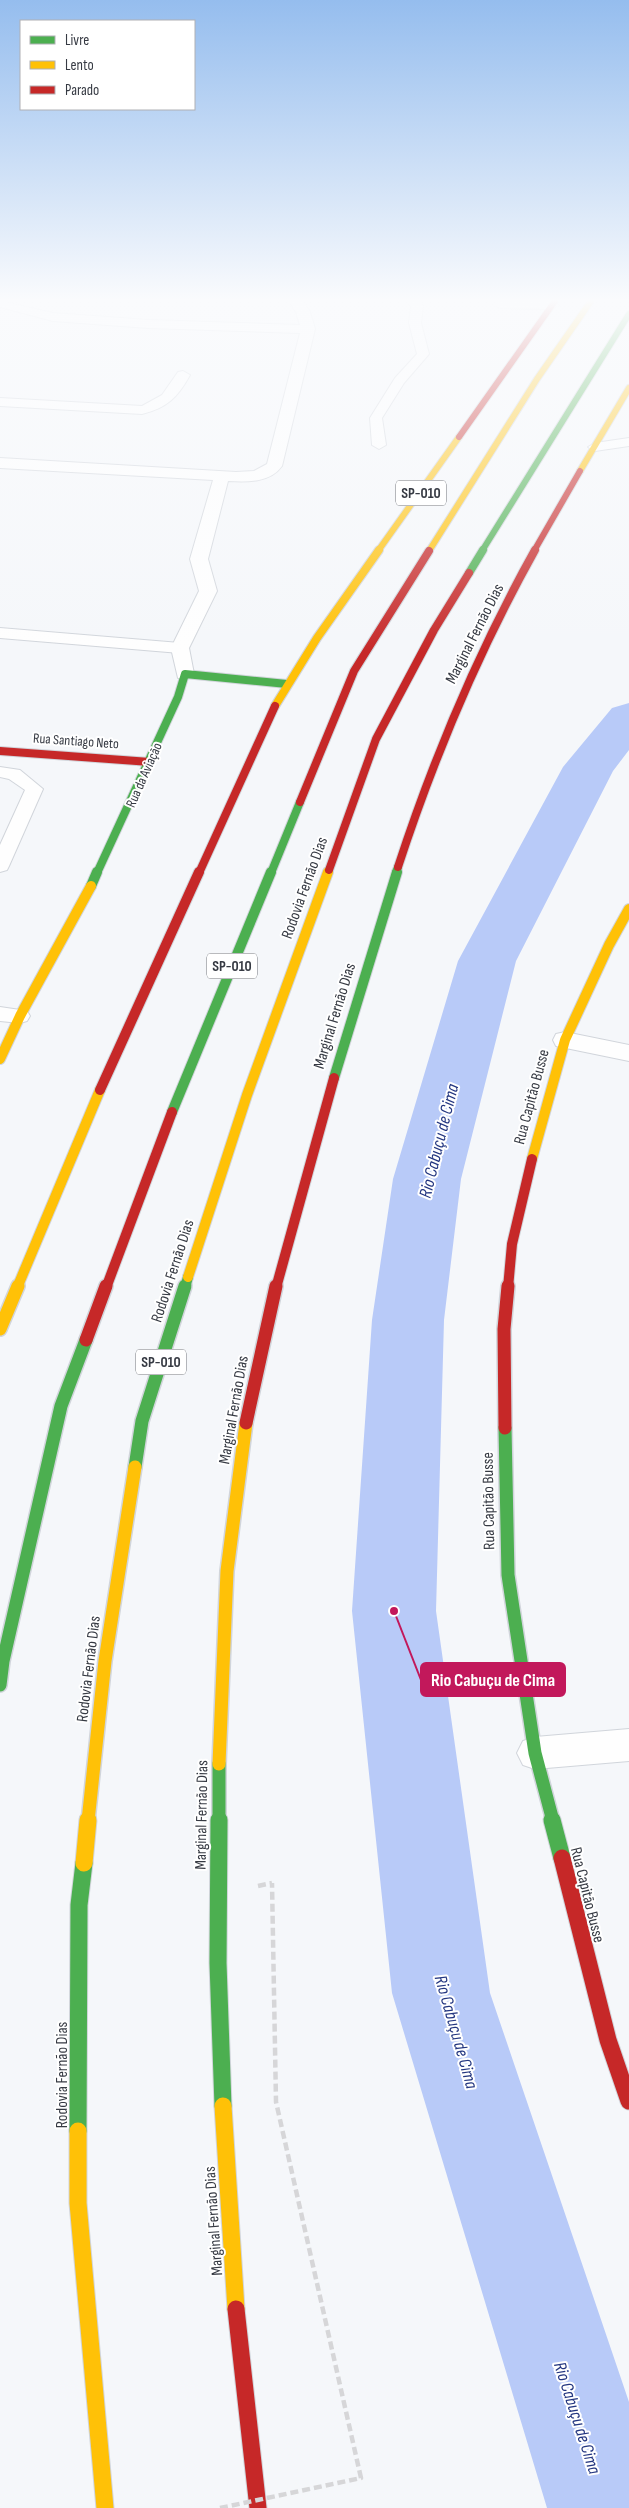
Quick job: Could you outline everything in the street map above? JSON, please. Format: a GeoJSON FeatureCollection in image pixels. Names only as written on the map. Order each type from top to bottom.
{"type":"FeatureCollection","features":[{"type":"Feature","properties":{"kind":"main road","name":"SP-010"},"geometry":{"type":"LineString","coordinates":[[0,1329],[124,1036],[262,733],[287,684],[317,638],[473,418]]}},
{"type":"Feature","properties":{"kind":"main road","name":"SP-010"},"geometry":{"type":"LineString","coordinates":[[0,1686],[3,1661],[61,1406],[180,1091],[354,671],[513,418]]}},
{"type":"Feature","properties":{"kind":"main road","name":"Rodovia Fernão Dias"},"geometry":{"type":"LineString","coordinates":[[105,2508],[78,2203],[80,1905],[105,1661],[142,1421],[247,1095],[376,738],[434,630],[565,418]]}},
{"type":"Feature","properties":{"kind":"main road","name":"Marginal Fernão Dias"},"geometry":{"type":"LineString","coordinates":[[258,2508],[228,2221],[216,1893],[223,1621],[232,1525],[249,1409],[270,1306],[296,1206],[379,926],[410,834],[467,683],[536,550],[612,418]]}},
{"type":"Feature","properties":{"kind":"main road"},"geometry":{"type":"LineString","coordinates":[[185,674],[287,684]]}},
{"type":"Feature","properties":{"kind":"main road","name":"Rua da Aviação"},"geometry":{"type":"LineString","coordinates":[[0,1058],[10,1015],[101,868],[150,762],[178,697],[185,674]]}},
{"type":"Feature","properties":{"kind":"main road","name":"Rua Santiago Neto"},"geometry":{"type":"LineString","coordinates":[[0,751],[150,762]]}},
{"type":"Feature","properties":{"kind":"main road","name":"Rua Capitão Busse"},"geometry":{"type":"LineString","coordinates":[[629,908],[609,945],[564,1040],[529,1168],[512,1244],[504,1329],[508,1575],[535,1753],[608,2040],[629,2101]]}},
{"type":"Feature","properties":{"kind":"street"},"geometry":{"type":"LineString","coordinates":[[0,463],[254,477],[266,473],[274,466],[286,418]]}},
{"type":"Feature","properties":{"kind":"street"},"geometry":{"type":"LineString","coordinates":[[180,648],[208,591],[198,560],[229,476]]}},
{"type":"Feature","properties":{"kind":"street","name":"Rua da Aviação"},"geometry":{"type":"LineString","coordinates":[[180,648],[185,674]]}},
{"type":"Feature","properties":{"kind":"street"},"geometry":{"type":"LineString","coordinates":[[564,1040],[629,1053]]}},
{"type":"Feature","properties":{"kind":"street"},"geometry":{"type":"LineString","coordinates":[[535,1753],[629,1745]]}},
{"type":"Feature","properties":{"kind":"lane"},"geometry":{"type":"LineString","coordinates":[[376,418],[379,445]]}},
{"type":"Feature","properties":{"kind":"lane"},"geometry":{"type":"LineString","coordinates":[[595,447],[629,442]]}},
{"type":"Feature","properties":{"kind":"lane"},"geometry":{"type":"LineString","coordinates":[[0,633],[180,648]]}},
{"type":"Feature","properties":{"kind":"lane"},"geometry":{"type":"LineString","coordinates":[[0,772],[14,774],[34,789],[0,866]]}},
{"type":"Feature","properties":{"kind":"path"},"geometry":{"type":"LineString","coordinates":[[220,2508],[361,2478],[276,2102],[272,1883]]}},
{"type":"Feature","properties":{"kind":"waterway","name":"Rio Cabuçu de Cima"},"geometry":{"type":"LineString","coordinates":[[606,2508],[441,1993],[394,1611],[408,1320],[427,1179],[487,961],[565,816],[589,767],[629,718]]}},
{"type":"Feature","properties":{"kind":"traffic: fast"},"geometry":{"type":"LineString","coordinates":[[469,573],[565,418]]}},
{"type":"Feature","properties":{"kind":"traffic: fast"},"geometry":{"type":"LineString","coordinates":[[91,886],[178,697],[185,674],[287,684]]}},
{"type":"Feature","properties":{"kind":"traffic: fast"},"geometry":{"type":"LineString","coordinates":[[172,1112],[300,802]]}},
{"type":"Feature","properties":{"kind":"traffic: fast"},"geometry":{"type":"LineString","coordinates":[[334,1078],[398,867]]}},
{"type":"Feature","properties":{"kind":"traffic: fast"},"geometry":{"type":"LineString","coordinates":[[135,1467],[142,1421],[188,1277]]}},
{"type":"Feature","properties":{"kind":"traffic: fast"},"geometry":{"type":"LineString","coordinates":[[0,1685],[3,1661],[61,1406],[86,1340]]}},
{"type":"Feature","properties":{"kind":"traffic: fast"},"geometry":{"type":"LineString","coordinates":[[505,1428],[508,1575],[535,1753],[562,1858]]}},
{"type":"Feature","properties":{"kind":"traffic: fast"},"geometry":{"type":"LineString","coordinates":[[219,1764],[218,1963],[223,2106]]}},
{"type":"Feature","properties":{"kind":"traffic: fast"},"geometry":{"type":"LineString","coordinates":[[78,2131],[79,1905],[84,1863]]}},
{"type":"Feature","properties":{"kind":"traffic: slow"},"geometry":{"type":"LineString","coordinates":[[429,551],[512,418]]}},
{"type":"Feature","properties":{"kind":"traffic: slow"},"geometry":{"type":"LineString","coordinates":[[580,471],[611,418]]}},
{"type":"Feature","properties":{"kind":"traffic: slow"},"geometry":{"type":"LineString","coordinates":[[275,706],[317,638],[459,437]]}},
{"type":"Feature","properties":{"kind":"traffic: slow"},"geometry":{"type":"LineString","coordinates":[[188,1277],[247,1095],[329,870]]}},
{"type":"Feature","properties":{"kind":"traffic: slow"},"geometry":{"type":"LineString","coordinates":[[0,1059],[20,1016],[91,886]]}},
{"type":"Feature","properties":{"kind":"traffic: slow"},"geometry":{"type":"LineString","coordinates":[[532,1159],[565,1040],[609,945],[629,909]]}},
{"type":"Feature","properties":{"kind":"traffic: slow"},"geometry":{"type":"LineString","coordinates":[[0,1329],[100,1090]]}},
{"type":"Feature","properties":{"kind":"traffic: slow"},"geometry":{"type":"LineString","coordinates":[[219,1764],[227,1571],[246,1423]]}},
{"type":"Feature","properties":{"kind":"traffic: slow"},"geometry":{"type":"LineString","coordinates":[[84,1863],[105,1661],[135,1467]]}},
{"type":"Feature","properties":{"kind":"traffic: slow"},"geometry":{"type":"LineString","coordinates":[[223,2106],[236,2309]]}},
{"type":"Feature","properties":{"kind":"traffic: slow"},"geometry":{"type":"LineString","coordinates":[[78,2131],[78,2203],[105,2508]]}},
{"type":"Feature","properties":{"kind":"traffic: jam"},"geometry":{"type":"LineString","coordinates":[[459,437],[472,418]]}},
{"type":"Feature","properties":{"kind":"traffic: jam"},"geometry":{"type":"LineString","coordinates":[[398,867],[437,756],[471,674],[518,580],[580,471]]}},
{"type":"Feature","properties":{"kind":"traffic: jam"},"geometry":{"type":"LineString","coordinates":[[300,802],[354,671],[429,551]]}},
{"type":"Feature","properties":{"kind":"traffic: jam"},"geometry":{"type":"LineString","coordinates":[[329,870],[376,739],[434,630],[469,573]]}},
{"type":"Feature","properties":{"kind":"traffic: jam"},"geometry":{"type":"LineString","coordinates":[[100,1090],[275,706]]}},
{"type":"Feature","properties":{"kind":"traffic: jam"},"geometry":{"type":"LineString","coordinates":[[0,751],[150,762]]}},
{"type":"Feature","properties":{"kind":"traffic: jam"},"geometry":{"type":"LineString","coordinates":[[246,1423],[281,1266],[334,1078]]}},
{"type":"Feature","properties":{"kind":"traffic: jam"},"geometry":{"type":"LineString","coordinates":[[86,1340],[172,1112]]}},
{"type":"Feature","properties":{"kind":"traffic: jam"},"geometry":{"type":"LineString","coordinates":[[505,1428],[504,1329],[512,1244],[532,1159]]}},
{"type":"Feature","properties":{"kind":"traffic: jam"},"geometry":{"type":"LineString","coordinates":[[562,1858],[608,2040],[629,2101]]}},
{"type":"Feature","properties":{"kind":"traffic: jam"},"geometry":{"type":"LineString","coordinates":[[236,2309],[258,2508]]}},
{"type":"Feature","properties":{"kind":"place","name":"Rio Cabuçu de Cima"},"geometry":{"type":"Point","coordinates":[394,1611]}}]}
